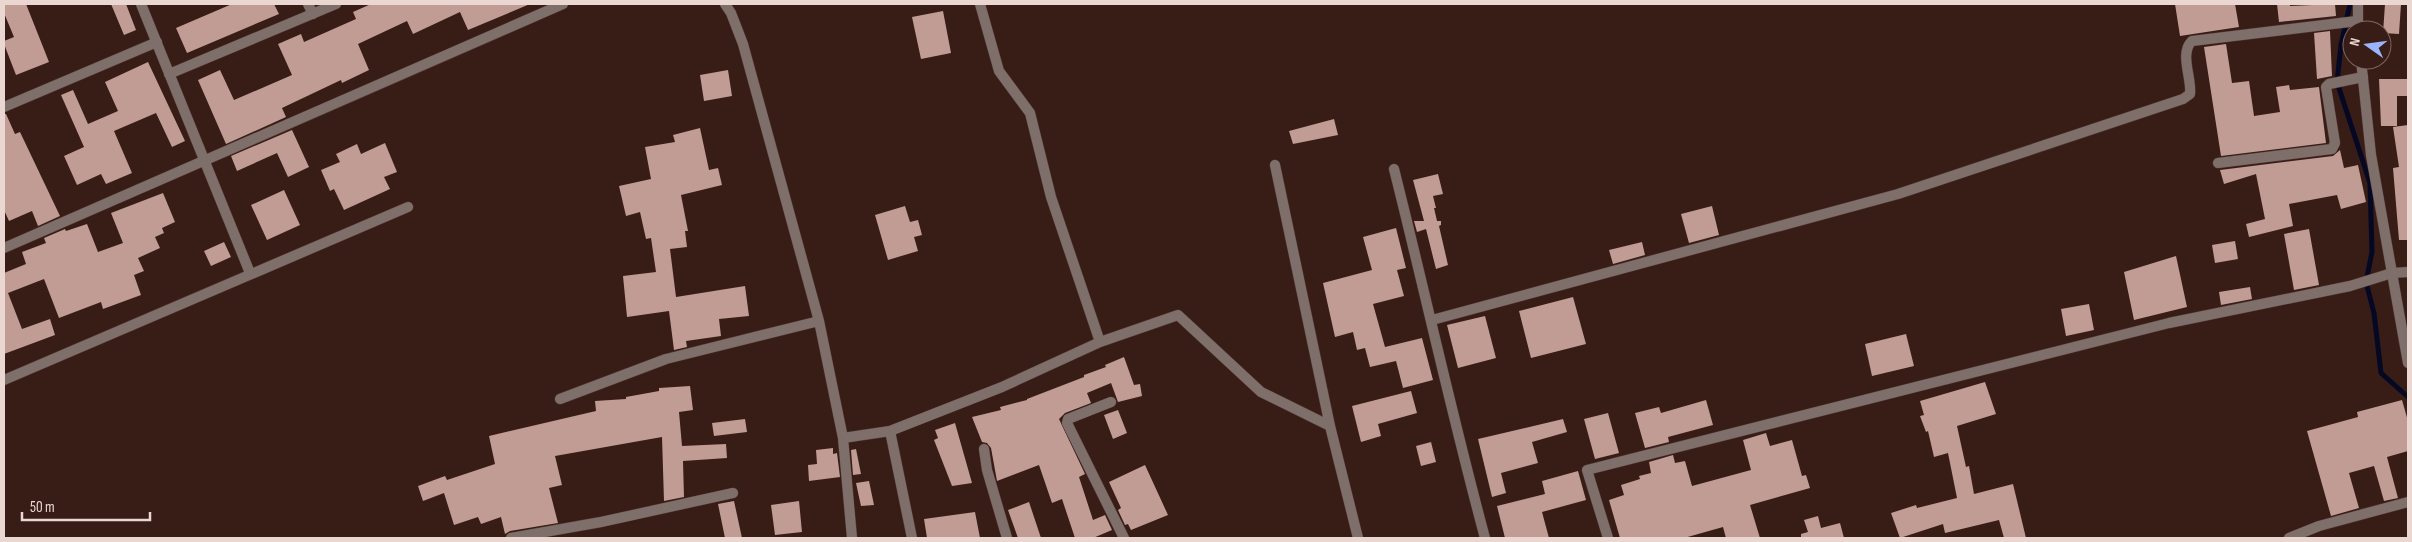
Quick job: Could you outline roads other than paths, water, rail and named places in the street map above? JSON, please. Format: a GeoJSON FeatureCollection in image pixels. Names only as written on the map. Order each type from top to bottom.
{"type":"FeatureCollection","features":[{"type":"Feature","properties":{"kind":"street"},"geometry":{"type":"LineString","coordinates":[[141,4],[250,273]]}},
{"type":"Feature","properties":{"kind":"street"},"geometry":{"type":"LineString","coordinates":[[170,74],[310,9],[336,4]]}},
{"type":"Feature","properties":{"kind":"street"},"geometry":{"type":"LineString","coordinates":[[4,248],[563,4]]}},
{"type":"Feature","properties":{"kind":"street"},"geometry":{"type":"LineString","coordinates":[[725,4],[731,13],[743,44],[819,321],[843,438],[852,538]]}},
{"type":"Feature","properties":{"kind":"street"},"geometry":{"type":"LineString","coordinates":[[980,4],[999,71],[1030,113],[1051,197],[1100,342]]}},
{"type":"Feature","properties":{"kind":"street"},"geometry":{"type":"LineString","coordinates":[[2355,20],[2358,4]]}},
{"type":"Feature","properties":{"kind":"street"},"geometry":{"type":"LineString","coordinates":[[1432,320],[1898,194],[2183,99],[2190,94],[2186,52],[2188,45],[2192,41],[2342,24]]}},
{"type":"Feature","properties":{"kind":"street"},"geometry":{"type":"LineString","coordinates":[[4,107],[157,42]]}},
{"type":"Feature","properties":{"kind":"street"},"geometry":{"type":"LineString","coordinates":[[2362,70],[2388,275],[2408,363]]}},
{"type":"Feature","properties":{"kind":"street"},"geometry":{"type":"LineString","coordinates":[[2218,163],[2332,149],[2335,144],[2325,91],[2328,84],[2363,77]]}},
{"type":"Feature","properties":{"kind":"street"},"geometry":{"type":"LineString","coordinates":[[1275,165],[1330,426],[1358,538]]}},
{"type":"Feature","properties":{"kind":"street"},"geometry":{"type":"LineString","coordinates":[[1394,169],[1432,320],[1459,443],[1485,538]]}},
{"type":"Feature","properties":{"kind":"street"},"geometry":{"type":"LineString","coordinates":[[4,380],[250,273],[408,207]]}},
{"type":"Feature","properties":{"kind":"street"},"geometry":{"type":"LineString","coordinates":[[1608,538],[1586,470],[2169,323],[2350,286],[2388,275],[2408,272]]}},
{"type":"Feature","properties":{"kind":"street"},"geometry":{"type":"LineString","coordinates":[[843,438],[890,431],[1002,387],[1100,342],[1178,315],[1261,392],[1330,426]]}},
{"type":"Feature","properties":{"kind":"street"},"geometry":{"type":"LineString","coordinates":[[560,399],[666,359],[819,321]]}},
{"type":"Feature","properties":{"kind":"street"},"geometry":{"type":"LineString","coordinates":[[1111,402],[1068,419],[1067,423],[1124,538]]}},
{"type":"Feature","properties":{"kind":"street"},"geometry":{"type":"LineString","coordinates":[[890,431],[912,538]]}},
{"type":"Feature","properties":{"kind":"street"},"geometry":{"type":"LineString","coordinates":[[984,449],[987,470],[1007,538]]}},
{"type":"Feature","properties":{"kind":"street"},"geometry":{"type":"LineString","coordinates":[[511,538],[601,522],[733,493]]}},
{"type":"Feature","properties":{"kind":"street"},"geometry":{"type":"LineString","coordinates":[[2289,538],[2319,526],[2408,502]]}},
{"type":"Feature","properties":{"kind":"waterway"},"geometry":{"type":"LineString","coordinates":[[2350,4],[2341,45],[2337,82],[2370,183],[2372,252],[2366,282],[2374,313],[2381,373],[2408,397]]}}]}
